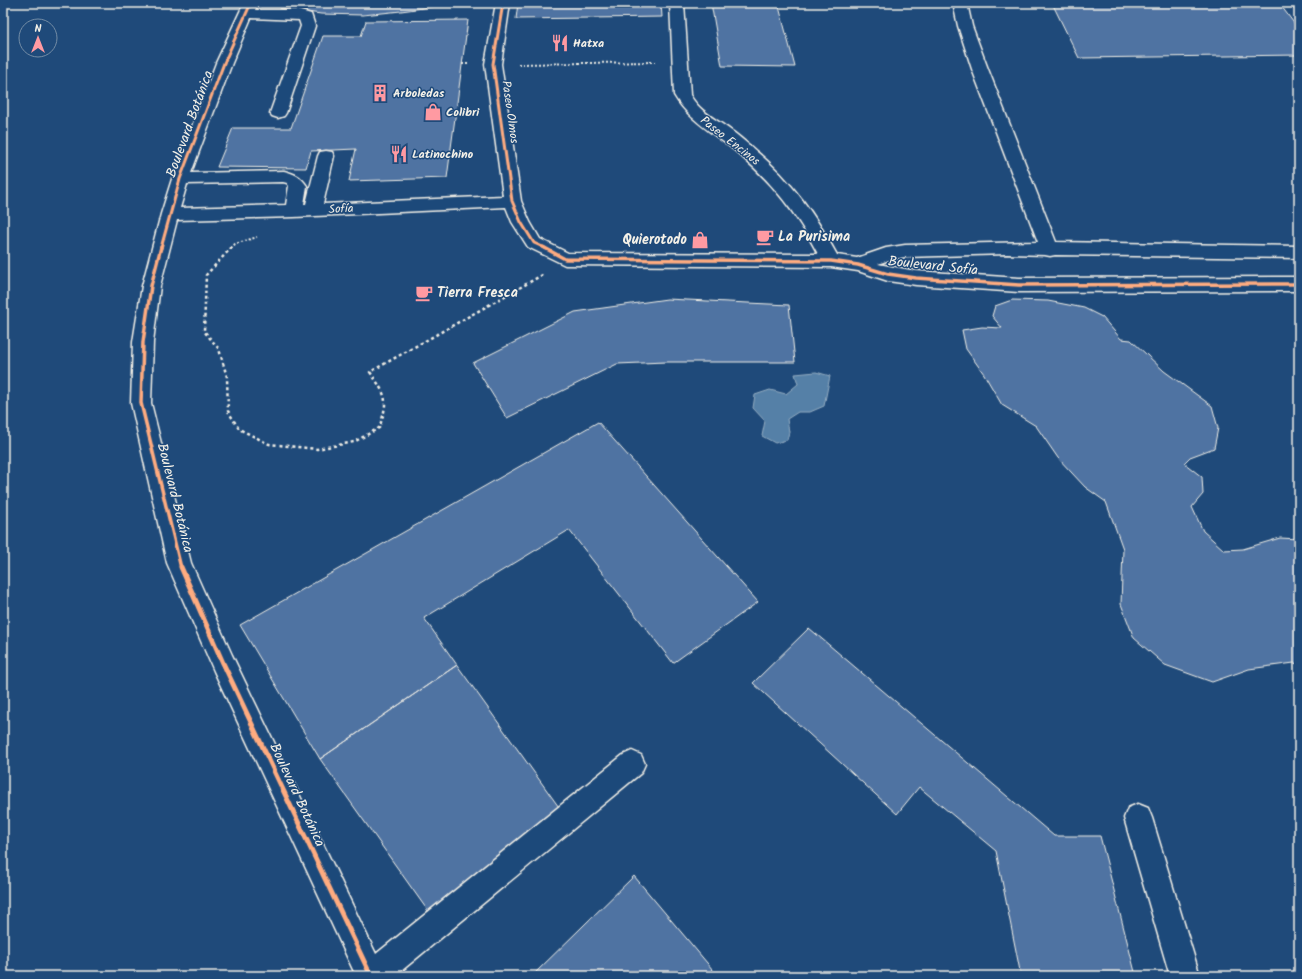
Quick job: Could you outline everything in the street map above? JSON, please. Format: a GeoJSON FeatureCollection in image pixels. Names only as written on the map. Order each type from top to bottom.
{"type":"FeatureCollection","features":[{"type":"Feature","properties":{"kind":"street","name":"Paseo Olmos"},"geometry":{"type":"LineString","coordinates":[[503,3],[493,64],[512,201],[521,222],[534,243],[569,259]]}},
{"type":"Feature","properties":{"kind":"street","name":"Paseo Encinos"},"geometry":{"type":"LineString","coordinates":[[677,3],[682,95],[686,104],[692,112],[729,137],[772,175],[802,209],[831,261]]}},
{"type":"Feature","properties":{"kind":"street"},"geometry":{"type":"LineString","coordinates":[[960,3],[965,26],[980,69],[1050,250]]}},
{"type":"Feature","properties":{"kind":"street"},"geometry":{"type":"LineString","coordinates":[[249,8],[297,14],[306,17],[308,20],[308,26],[278,113]]}},
{"type":"Feature","properties":{"kind":"street","name":"Boulevard Botánica"},"geometry":{"type":"LineString","coordinates":[[249,8],[224,63],[180,179],[170,214],[150,293],[143,342],[141,403],[179,563],[223,663],[371,976]]}},
{"type":"Feature","properties":{"kind":"street"},"geometry":{"type":"LineString","coordinates":[[313,210],[326,156]]}},
{"type":"Feature","properties":{"kind":"street"},"geometry":{"type":"LineString","coordinates":[[180,179],[284,176],[293,179],[298,186],[294,211]]}},
{"type":"Feature","properties":{"kind":"street","name":"Sofía"},"geometry":{"type":"LineString","coordinates":[[170,214],[294,211],[512,201]]}},
{"type":"Feature","properties":{"kind":"street","name":"Boulevard Sofía"},"geometry":{"type":"LineString","coordinates":[[858,265],[886,254],[905,251],[1008,248],[1297,255]]}},
{"type":"Feature","properties":{"kind":"street","name":"Boulevard Sofía"},"geometry":{"type":"LineString","coordinates":[[569,259],[831,261],[858,265],[888,274],[916,278],[1019,285],[1299,284]]}},
{"type":"Feature","properties":{"kind":"street"},"geometry":{"type":"LineString","coordinates":[[371,976],[632,764]]}},
{"type":"Feature","properties":{"kind":"street"},"geometry":{"type":"LineString","coordinates":[[1138,818],[1185,976]]}},
{"type":"Feature","properties":{"kind":"path"},"geometry":{"type":"LineString","coordinates":[[462,64],[680,61]]}},
{"type":"Feature","properties":{"kind":"path"},"geometry":{"type":"LineString","coordinates":[[260,236],[235,244],[206,275],[204,331],[219,349],[227,377],[228,411],[239,429],[269,444],[317,449],[354,442],[379,428],[386,408],[383,390],[370,372],[569,259]]}},
{"type":"Feature","properties":{"kind":"water"},"geometry":{"type":"Polygon","coordinates":[[[816,372],[830,376],[824,406],[810,412],[798,412],[787,419],[789,432],[787,440],[775,443],[762,436],[765,421],[753,408],[755,395],[770,390],[786,394],[798,384],[795,374],[816,372]]]}},
{"type":"Feature","properties":{"kind":"building"},"geometry":{"type":"Polygon","coordinates":[[[282,3],[445,3],[445,5],[363,15],[321,14],[280,8],[282,3]]]}},
{"type":"Feature","properties":{"kind":"building"},"geometry":{"type":"Polygon","coordinates":[[[518,3],[661,3],[662,17],[516,19],[518,3]]]}},
{"type":"Feature","properties":{"kind":"building"},"geometry":{"type":"Polygon","coordinates":[[[711,3],[778,3],[795,67],[722,66],[711,3]]]}},
{"type":"Feature","properties":{"kind":"building"},"geometry":{"type":"Polygon","coordinates":[[[1052,3],[1279,3],[1299,30],[1299,55],[1079,58],[1052,3]]]}},
{"type":"Feature","properties":{"kind":"building","name":"Arboledas"},"geometry":{"type":"Polygon","coordinates":[[[468,20],[447,178],[349,181],[356,149],[311,151],[306,168],[217,167],[233,128],[291,128],[323,36],[361,36],[366,21],[468,20]]]}},
{"type":"Feature","properties":{"kind":"building"},"geometry":{"type":"Polygon","coordinates":[[[667,299],[789,305],[795,362],[666,362],[617,364],[507,418],[473,363],[575,312],[667,299]]]}},
{"type":"Feature","properties":{"kind":"building"},"geometry":{"type":"Polygon","coordinates":[[[1012,300],[1048,301],[1084,308],[1102,317],[1121,339],[1131,340],[1164,371],[1212,406],[1218,428],[1214,448],[1190,457],[1184,463],[1202,477],[1203,494],[1192,507],[1203,531],[1224,550],[1243,549],[1280,538],[1299,539],[1299,664],[1294,663],[1249,669],[1212,682],[1165,665],[1134,638],[1121,604],[1123,549],[1106,502],[1085,487],[1058,458],[1036,426],[1002,405],[984,374],[966,349],[962,330],[982,327],[1002,328],[992,316],[995,306],[1012,300]]]}},
{"type":"Feature","properties":{"kind":"building"},"geometry":{"type":"Polygon","coordinates":[[[598,422],[758,602],[673,663],[569,530],[424,618],[457,665],[320,759],[240,625],[598,422]]]}},
{"type":"Feature","properties":{"kind":"building"},"geometry":{"type":"Polygon","coordinates":[[[809,628],[1054,836],[1100,836],[1136,976],[1021,976],[996,851],[919,787],[897,814],[753,683],[809,628]]]}},
{"type":"Feature","properties":{"kind":"building"},"geometry":{"type":"Polygon","coordinates":[[[457,665],[561,810],[428,911],[320,759],[457,665]]]}},
{"type":"Feature","properties":{"kind":"building"},"geometry":{"type":"Polygon","coordinates":[[[634,876],[718,976],[532,976],[634,876]]]}},
{"type":"Feature","properties":{"kind":"cycle path"},"geometry":{"type":"LineString","coordinates":[[251,3],[224,63],[180,179],[170,214],[151,286],[143,342],[141,403],[179,563],[223,663],[371,976]]}},
{"type":"Feature","properties":{"kind":"cycle path"},"geometry":{"type":"LineString","coordinates":[[503,3],[493,64],[512,201],[521,222],[534,243],[565,259],[831,261],[858,265],[888,274],[916,278],[1019,285],[1299,284]]}},
{"type":"Feature","properties":{"kind":"place","name":"Hatxa"},"geometry":{"type":"Point","coordinates":[560,43]}},
{"type":"Feature","properties":{"kind":"place","name":"Arboledas"},"geometry":{"type":"Point","coordinates":[380,93]}},
{"type":"Feature","properties":{"kind":"place","name":"Colibri"},"geometry":{"type":"Point","coordinates":[433,112]}},
{"type":"Feature","properties":{"kind":"place","name":"Latinochino"},"geometry":{"type":"Point","coordinates":[399,154]}},
{"type":"Feature","properties":{"kind":"place","name":"La Purisima"},"geometry":{"type":"Point","coordinates":[765,237]}},
{"type":"Feature","properties":{"kind":"place","name":"Quierotodo"},"geometry":{"type":"Point","coordinates":[700,240]}},
{"type":"Feature","properties":{"kind":"place","name":"Tierra Fresca"},"geometry":{"type":"Point","coordinates":[424,293]}}]}
